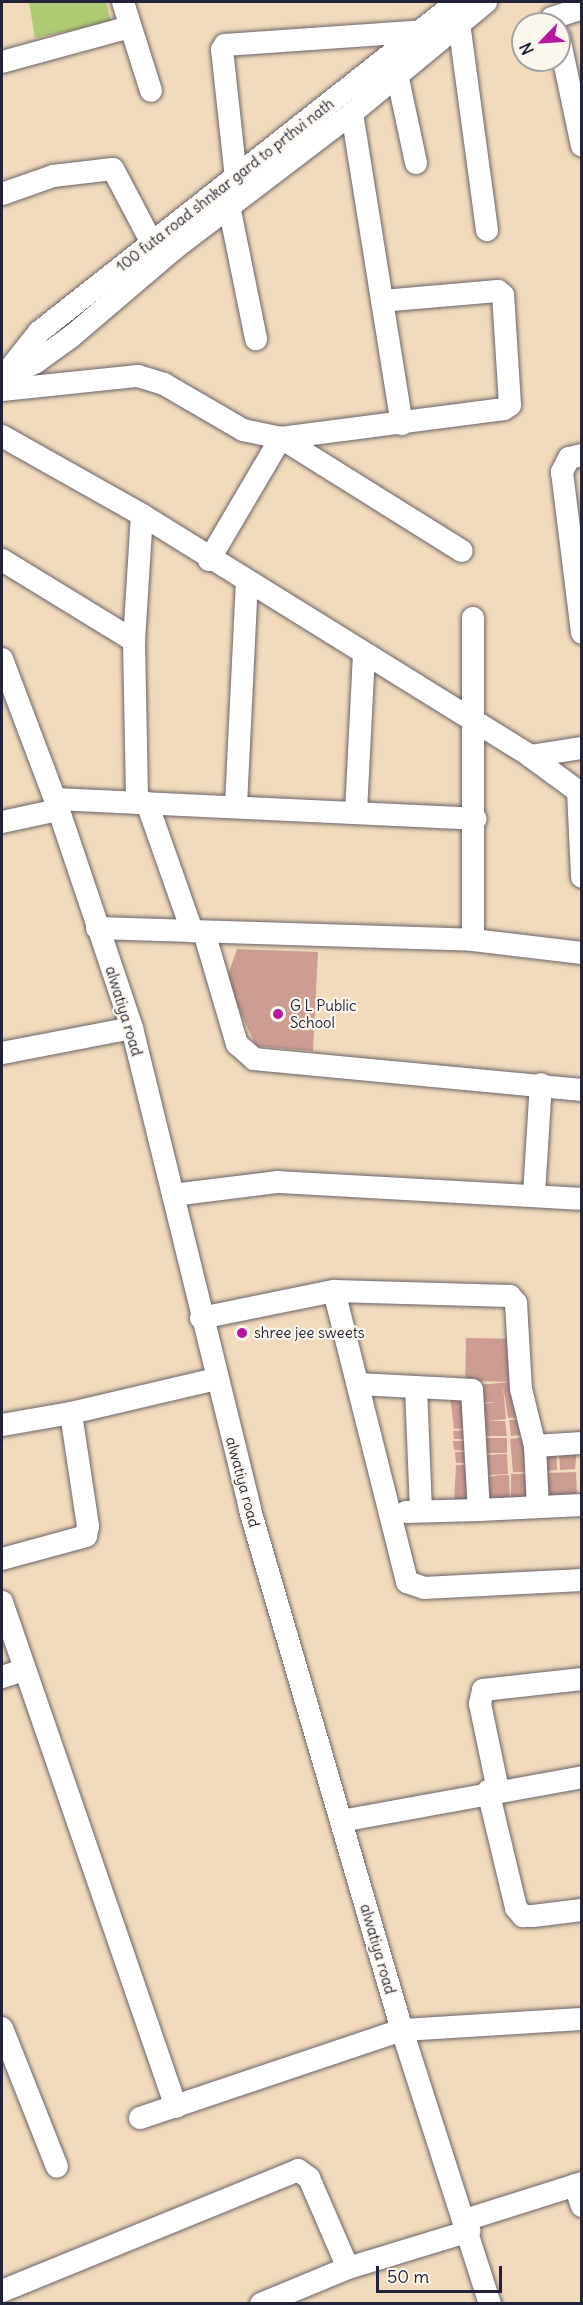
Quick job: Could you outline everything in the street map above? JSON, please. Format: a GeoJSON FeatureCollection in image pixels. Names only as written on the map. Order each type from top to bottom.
{"type":"FeatureCollection","features":[{"type":"Feature","properties":{"kind":"street"},"geometry":{"type":"LineString","coordinates":[[123,2],[152,91]]}},
{"type":"Feature","properties":{"kind":"street"},"geometry":{"type":"LineString","coordinates":[[2,382],[55,349],[229,206],[352,113],[397,74],[458,12],[486,2]]}},
{"type":"Feature","properties":{"kind":"street"},"geometry":{"type":"LineString","coordinates":[[458,12],[487,230]]}},
{"type":"Feature","properties":{"kind":"street","name":"100 futa road shnkar gard to prthvi nath"},"geometry":{"type":"LineString","coordinates":[[2,382],[39,332],[423,31],[458,12]]}},
{"type":"Feature","properties":{"kind":"street"},"geometry":{"type":"LineString","coordinates":[[2,62],[130,27]]}},
{"type":"Feature","properties":{"kind":"street"},"geometry":{"type":"LineString","coordinates":[[236,178],[222,50],[225,45],[423,31]]}},
{"type":"Feature","properties":{"kind":"street"},"geometry":{"type":"LineString","coordinates":[[564,72],[582,146]]}},
{"type":"Feature","properties":{"kind":"street"},"geometry":{"type":"LineString","coordinates":[[397,74],[416,163]]}},
{"type":"Feature","properties":{"kind":"street"},"geometry":{"type":"LineString","coordinates":[[352,113],[402,424]]}},
{"type":"Feature","properties":{"kind":"street"},"geometry":{"type":"LineString","coordinates":[[2,194],[53,176],[113,169],[152,243]]}},
{"type":"Feature","properties":{"kind":"street"},"geometry":{"type":"LineString","coordinates":[[229,206],[256,339]]}},
{"type":"Feature","properties":{"kind":"street"},"geometry":{"type":"LineString","coordinates":[[2,382],[138,376],[164,384],[243,430],[281,438],[402,424],[504,409],[510,405],[507,301],[498,291],[382,301]]}},
{"type":"Feature","properties":{"kind":"street"},"geometry":{"type":"LineString","coordinates":[[2,436],[142,515],[209,560],[530,756],[580,792],[582,877]]}},
{"type":"Feature","properties":{"kind":"street"},"geometry":{"type":"LineString","coordinates":[[281,438],[462,551]]}},
{"type":"Feature","properties":{"kind":"street"},"geometry":{"type":"LineString","coordinates":[[209,560],[281,438]]}},
{"type":"Feature","properties":{"kind":"street"},"geometry":{"type":"LineString","coordinates":[[582,455],[569,458],[562,472],[582,633]]}},
{"type":"Feature","properties":{"kind":"street"},"geometry":{"type":"LineString","coordinates":[[142,515],[134,641],[142,803],[198,932],[237,1044],[254,1059],[541,1084],[582,1090]]}},
{"type":"Feature","properties":{"kind":"street"},"geometry":{"type":"LineString","coordinates":[[2,560],[134,641]]}},
{"type":"Feature","properties":{"kind":"street"},"geometry":{"type":"LineString","coordinates":[[236,805],[247,583]]}},
{"type":"Feature","properties":{"kind":"street"},"geometry":{"type":"LineString","coordinates":[[473,618],[476,819],[473,940]]}},
{"type":"Feature","properties":{"kind":"street"},"geometry":{"type":"LineString","coordinates":[[356,812],[364,654]]}},
{"type":"Feature","properties":{"kind":"street","name":"alwatiya road"},"geometry":{"type":"LineString","coordinates":[[2,659],[56,804],[132,1028],[201,1318],[250,1510],[402,2030],[467,2226],[490,2304]]}},
{"type":"Feature","properties":{"kind":"street"},"geometry":{"type":"LineString","coordinates":[[530,756],[582,748]]}},
{"type":"Feature","properties":{"kind":"street"},"geometry":{"type":"LineString","coordinates":[[2,822],[56,804],[142,803],[236,805],[476,819]]}},
{"type":"Feature","properties":{"kind":"street"},"geometry":{"type":"LineString","coordinates":[[97,928],[473,940],[582,953]]}},
{"type":"Feature","properties":{"kind":"street"},"geometry":{"type":"LineString","coordinates":[[2,1053],[132,1028]]}},
{"type":"Feature","properties":{"kind":"street"},"geometry":{"type":"LineString","coordinates":[[534,1194],[541,1084]]}},
{"type":"Feature","properties":{"kind":"street"},"geometry":{"type":"LineString","coordinates":[[172,1195],[278,1182],[534,1194],[582,1199]]}},
{"type":"Feature","properties":{"kind":"street"},"geometry":{"type":"LineString","coordinates":[[334,1291],[360,1384],[404,1575],[414,1587],[582,1580]]}},
{"type":"Feature","properties":{"kind":"street"},"geometry":{"type":"LineString","coordinates":[[201,1318],[334,1291],[510,1296],[516,1303],[522,1389],[535,1446],[538,1507]]}},
{"type":"Feature","properties":{"kind":"street"},"geometry":{"type":"LineString","coordinates":[[2,1425],[71,1413],[216,1379]]}},
{"type":"Feature","properties":{"kind":"street"},"geometry":{"type":"LineString","coordinates":[[360,1384],[472,1390],[479,1510]]}},
{"type":"Feature","properties":{"kind":"street"},"geometry":{"type":"LineString","coordinates":[[416,1387],[421,1511]]}},
{"type":"Feature","properties":{"kind":"street"},"geometry":{"type":"LineString","coordinates":[[2,1559],[86,1536],[87,1526],[71,1413]]}},
{"type":"Feature","properties":{"kind":"street"},"geometry":{"type":"LineString","coordinates":[[535,1446],[582,1443]]}},
{"type":"Feature","properties":{"kind":"street"},"geometry":{"type":"LineString","coordinates":[[389,1512],[582,1505]]}},
{"type":"Feature","properties":{"kind":"street"},"geometry":{"type":"LineString","coordinates":[[2,1602],[23,1670],[176,2107]]}},
{"type":"Feature","properties":{"kind":"street"},"geometry":{"type":"LineString","coordinates":[[2,1677],[23,1670]]}},
{"type":"Feature","properties":{"kind":"street"},"geometry":{"type":"LineString","coordinates":[[582,1679],[483,1690],[480,1704],[493,1790],[516,1908],[524,1916],[582,1910]]}},
{"type":"Feature","properties":{"kind":"street"},"geometry":{"type":"LineString","coordinates":[[341,1821],[493,1790],[582,1777]]}},
{"type":"Feature","properties":{"kind":"street"},"geometry":{"type":"LineString","coordinates":[[140,2118],[402,2030],[582,2019]]}},
{"type":"Feature","properties":{"kind":"street"},"geometry":{"type":"LineString","coordinates":[[2,2028],[57,2167]]}},
{"type":"Feature","properties":{"kind":"street"},"geometry":{"type":"LineString","coordinates":[[2,2291],[298,2170],[309,2178],[348,2268]]}},
{"type":"Feature","properties":{"kind":"street"},"geometry":{"type":"LineString","coordinates":[[261,2304],[348,2268],[467,2226],[579,2191]]}},
{"type":"Feature","properties":{"kind":"green space"},"geometry":{"type":"Polygon","coordinates":[[[29,2],[106,2],[111,22],[35,38],[29,2]]]}},
{"type":"Feature","properties":{"kind":"building","name":"G L Public School"},"geometry":{"type":"Polygon","coordinates":[[[237,949],[318,952],[313,1051],[256,1046],[226,981],[237,949]]]}},
{"type":"Feature","properties":{"kind":"building"},"geometry":{"type":"Polygon","coordinates":[[[466,1338],[515,1339],[514,1382],[465,1381],[466,1338]]]}},
{"type":"Feature","properties":{"kind":"building"},"geometry":{"type":"Polygon","coordinates":[[[519,1381],[525,1417],[508,1418],[503,1386],[506,1419],[489,1421],[505,1421],[507,1436],[482,1436],[479,1405],[497,1402],[479,1403],[478,1385],[519,1381]]]}},
{"type":"Feature","properties":{"kind":"building"},"geometry":{"type":"Polygon","coordinates":[[[470,1393],[471,1428],[454,1429],[450,1394],[470,1393]]]}},
{"type":"Feature","properties":{"kind":"building"},"geometry":{"type":"Polygon","coordinates":[[[527,1419],[530,1434],[511,1436],[509,1420],[527,1419]]]}},
{"type":"Feature","properties":{"kind":"building"},"geometry":{"type":"Polygon","coordinates":[[[472,1430],[472,1439],[454,1439],[453,1431],[472,1430]]]}},
{"type":"Feature","properties":{"kind":"building"},"geometry":{"type":"Polygon","coordinates":[[[530,1437],[533,1471],[513,1473],[510,1439],[530,1437]]]}},
{"type":"Feature","properties":{"kind":"building"},"geometry":{"type":"Polygon","coordinates":[[[482,1438],[507,1438],[507,1453],[482,1453],[482,1438]]]}},
{"type":"Feature","properties":{"kind":"building"},"geometry":{"type":"Polygon","coordinates":[[[453,1441],[472,1441],[473,1451],[454,1450],[453,1441]]]}},
{"type":"Feature","properties":{"kind":"building"},"geometry":{"type":"Polygon","coordinates":[[[559,1447],[577,1447],[575,1469],[560,1470],[559,1447]]]}},
{"type":"Feature","properties":{"kind":"building"},"geometry":{"type":"Polygon","coordinates":[[[556,1448],[557,1470],[539,1471],[538,1449],[556,1448]]]}},
{"type":"Feature","properties":{"kind":"building"},"geometry":{"type":"Polygon","coordinates":[[[455,1452],[473,1452],[473,1462],[456,1463],[455,1452]]]}},
{"type":"Feature","properties":{"kind":"building"},"geometry":{"type":"Polygon","coordinates":[[[507,1454],[508,1474],[483,1475],[482,1455],[507,1454]]]}},
{"type":"Feature","properties":{"kind":"building"},"geometry":{"type":"Polygon","coordinates":[[[456,1465],[473,1465],[477,1502],[454,1502],[456,1465]]]}},
{"type":"Feature","properties":{"kind":"building"},"geometry":{"type":"Polygon","coordinates":[[[576,1472],[577,1501],[540,1502],[539,1473],[576,1472]]]}},
{"type":"Feature","properties":{"kind":"building"},"geometry":{"type":"Polygon","coordinates":[[[511,1474],[535,1474],[535,1499],[511,1499],[511,1474]]]}},
{"type":"Feature","properties":{"kind":"building"},"geometry":{"type":"Polygon","coordinates":[[[509,1475],[510,1499],[485,1501],[484,1478],[509,1475]]]}},
{"type":"Feature","properties":{"kind":"place","name":"G L Public School"},"geometry":{"type":"Point","coordinates":[278,1014]}},
{"type":"Feature","properties":{"kind":"place","name":"shree jee sweets"},"geometry":{"type":"Point","coordinates":[242,1333]}}]}
